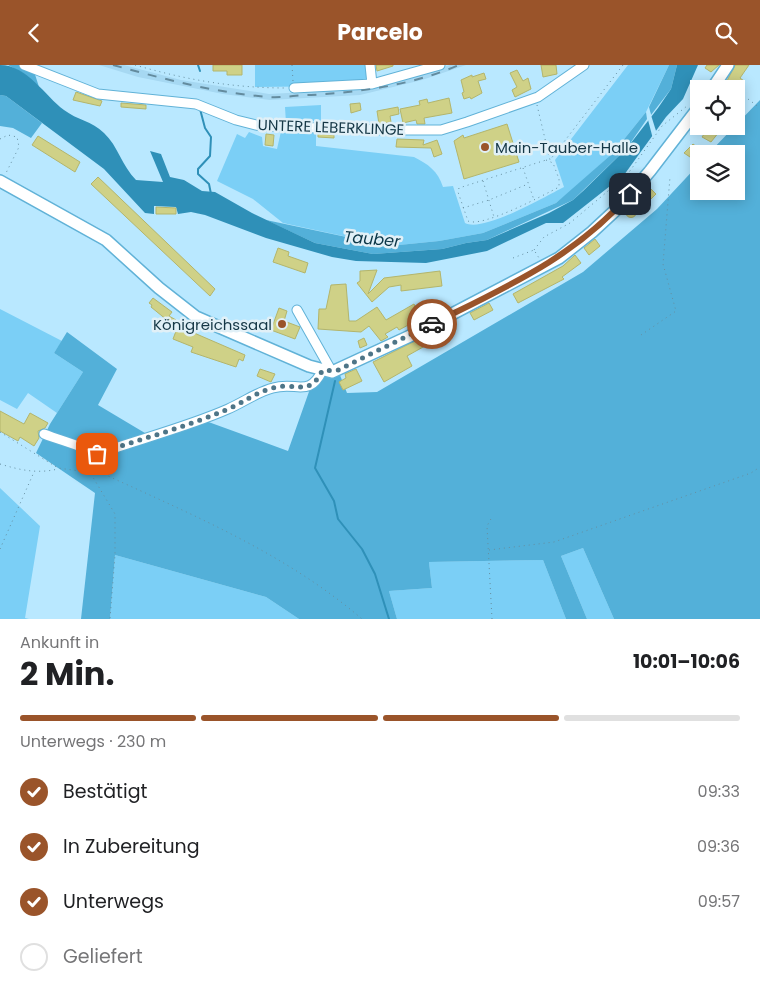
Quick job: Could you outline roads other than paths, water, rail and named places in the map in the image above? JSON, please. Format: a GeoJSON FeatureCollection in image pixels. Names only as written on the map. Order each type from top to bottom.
{"type":"FeatureCollection","features":[{"type":"Feature","properties":{"kind":"main road"},"geometry":{"type":"LineString","coordinates":[[718,80],[728,65]]}},
{"type":"Feature","properties":{"kind":"main road"},"geometry":{"type":"LineString","coordinates":[[1,181],[106,240],[159,288],[196,317],[327,372],[544,268],[592,233],[620,206],[690,119]]}},
{"type":"Feature","properties":{"kind":"street","name":"UNTERE LEBERKLINGE"},"geometry":{"type":"LineString","coordinates":[[24,65],[98,94],[196,105],[206,107],[236,121],[260,126],[441,130],[535,98],[584,65]]}},
{"type":"Feature","properties":{"kind":"street"},"geometry":{"type":"LineString","coordinates":[[370,65],[372,84]]}},
{"type":"Feature","properties":{"kind":"street"},"geometry":{"type":"LineString","coordinates":[[294,88],[372,84],[440,65]]}},
{"type":"Feature","properties":{"kind":"street"},"geometry":{"type":"LineString","coordinates":[[87,467],[97,454],[228,409],[262,391],[285,384],[306,388],[312,386],[327,372],[297,310]]}},
{"type":"Feature","properties":{"kind":"street"},"geometry":{"type":"LineString","coordinates":[[44,434],[82,446],[97,454]]}},
{"type":"Feature","properties":{"kind":"waterway"},"geometry":{"type":"LineString","coordinates":[[198,65],[200,71]]}},
{"type":"Feature","properties":{"kind":"waterway"},"geometry":{"type":"LineString","coordinates":[[200,109],[205,128],[211,137],[210,156],[198,169],[198,174],[209,184],[211,194]]}},
{"type":"Feature","properties":{"kind":"waterway"},"geometry":{"type":"LineString","coordinates":[[335,381],[315,468],[334,501],[338,519],[362,549],[375,574],[389,619]]}},
{"type":"Feature","properties":{"kind":"railway"},"geometry":{"type":"LineString","coordinates":[[113,65],[210,89],[274,97],[330,94],[386,86],[423,78],[459,65]]}},
{"type":"Feature","properties":{"kind":"place","name":"Main-Tauber-Halle"},"geometry":{"type":"Point","coordinates":[485,147]}},
{"type":"Feature","properties":{"kind":"place","name":"Königreichssaal"},"geometry":{"type":"Point","coordinates":[282,324]}},
{"type":"Feature","properties":{"kind":"water label","name":"Tauber"},"geometry":{"type":"Point","coordinates":[372,239]}}]}
